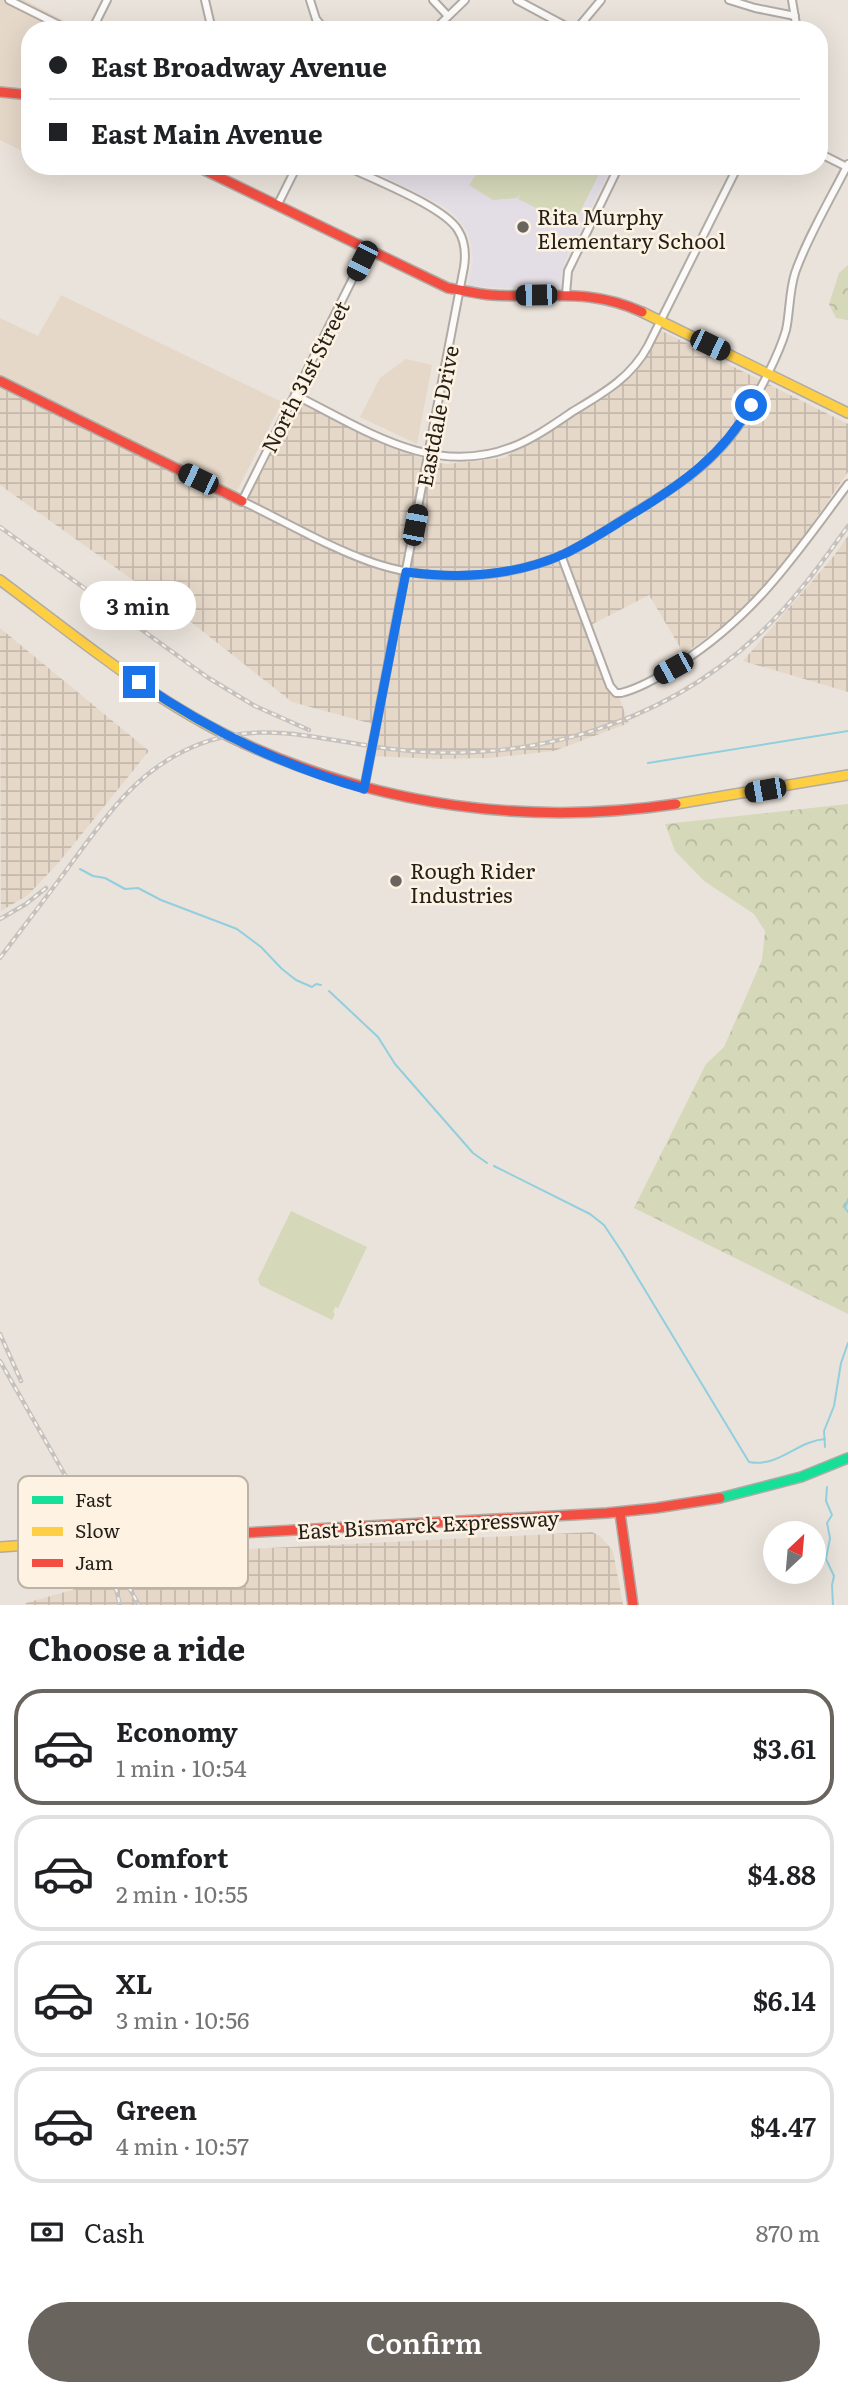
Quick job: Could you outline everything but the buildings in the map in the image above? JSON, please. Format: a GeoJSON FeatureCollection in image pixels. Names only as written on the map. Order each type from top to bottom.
{"type":"FeatureCollection","features":[{"type":"Feature","properties":{"kind":"main road"},"geometry":{"type":"LineString","coordinates":[[0,92],[21,93]]}},
{"type":"Feature","properties":{"kind":"main road"},"geometry":{"type":"LineString","coordinates":[[214,175],[428,280],[460,291],[499,295],[566,294],[616,301],[848,413]]}},
{"type":"Feature","properties":{"kind":"main road"},"geometry":{"type":"LineString","coordinates":[[0,381],[242,501]]}},
{"type":"Feature","properties":{"kind":"main road"},"geometry":{"type":"LineString","coordinates":[[0,580],[127,674],[193,718],[278,760],[364,789],[420,802],[467,808],[590,813],[739,795],[848,775]]}},
{"type":"Feature","properties":{"kind":"main road","name":"East Bismarck Expressway"},"geometry":{"type":"LineString","coordinates":[[248,1533],[620,1513],[692,1505],[744,1495],[848,1458]]}},
{"type":"Feature","properties":{"kind":"main road"},"geometry":{"type":"LineString","coordinates":[[620,1513],[633,1605]]}},
{"type":"Feature","properties":{"kind":"main road","name":"East Bismarck Expressway"},"geometry":{"type":"LineString","coordinates":[[0,1547],[18,1546]]}},
{"type":"Feature","properties":{"kind":"street"},"geometry":{"type":"LineString","coordinates":[[9,0],[51,21]]}},
{"type":"Feature","properties":{"kind":"street"},"geometry":{"type":"LineString","coordinates":[[96,21],[107,0]]}},
{"type":"Feature","properties":{"kind":"street"},"geometry":{"type":"LineString","coordinates":[[205,0],[210,21]]}},
{"type":"Feature","properties":{"kind":"street"},"geometry":{"type":"LineString","coordinates":[[310,0],[318,21]]}},
{"type":"Feature","properties":{"kind":"street"},"geometry":{"type":"LineString","coordinates":[[433,0],[448,16]]}},
{"type":"Feature","properties":{"kind":"street"},"geometry":{"type":"LineString","coordinates":[[443,21],[465,0]]}},
{"type":"Feature","properties":{"kind":"street"},"geometry":{"type":"LineString","coordinates":[[517,0],[557,21]]}},
{"type":"Feature","properties":{"kind":"street"},"geometry":{"type":"LineString","coordinates":[[582,21],[601,0]]}},
{"type":"Feature","properties":{"kind":"street"},"geometry":{"type":"LineString","coordinates":[[729,0],[796,16]]}},
{"type":"Feature","properties":{"kind":"street"},"geometry":{"type":"LineString","coordinates":[[792,0],[796,21]]}},
{"type":"Feature","properties":{"kind":"street"},"geometry":{"type":"LineString","coordinates":[[242,501],[360,558],[406,572],[448,576],[478,575],[523,568],[561,555],[588,541],[669,492],[701,468],[738,426],[784,336],[796,270],[847,165],[828,157]]}},
{"type":"Feature","properties":{"kind":"street"},"geometry":{"type":"LineString","coordinates":[[277,206],[292,175]]}},
{"type":"Feature","properties":{"kind":"street","name":"Eastdale Drive"},"geometry":{"type":"LineString","coordinates":[[364,175],[450,220],[461,234],[465,252],[460,291],[364,789]]}},
{"type":"Feature","properties":{"kind":"street"},"geometry":{"type":"LineString","coordinates":[[566,294],[568,271],[615,175]]}},
{"type":"Feature","properties":{"kind":"street"},"geometry":{"type":"LineString","coordinates":[[295,395],[402,447],[428,455],[477,456],[498,452],[529,439],[624,378],[645,353],[734,175]]}},
{"type":"Feature","properties":{"kind":"street","name":"North 31st Street"},"geometry":{"type":"LineString","coordinates":[[242,501],[367,250]]}},
{"type":"Feature","properties":{"kind":"street"},"geometry":{"type":"LineString","coordinates":[[561,555],[610,686],[616,692],[626,692],[673,668],[739,618],[773,583],[848,484]]}},
{"type":"Feature","properties":{"kind":"shaded area"},"geometry":{"type":"Polygon","coordinates":[[[0,0],[25,0],[65,21],[21,21],[21,150],[0,140],[0,0]]]}},
{"type":"Feature","properties":{"kind":"shaded area","name":"Rita Murphy Elementary School"},"geometry":{"type":"Polygon","coordinates":[[[381,175],[608,175],[566,259],[561,273],[561,287],[468,286],[473,259],[467,230],[454,214],[442,205],[381,175]]]}},
{"type":"Feature","properties":{"kind":"shaded area"},"geometry":{"type":"Polygon","coordinates":[[[61,295],[282,402],[236,493],[0,378],[0,318],[38,336],[61,295]]]}},
{"type":"Feature","properties":{"kind":"shaded area"},"geometry":{"type":"Polygon","coordinates":[[[660,330],[848,424],[848,472],[796,547],[757,597],[684,654],[649,595],[591,625],[629,723],[554,751],[490,758],[374,756],[380,726],[292,702],[182,615],[0,485],[0,378],[247,498],[296,401],[388,446],[433,462],[447,464],[504,458],[613,392],[633,375],[644,361],[660,330]]]}},
{"type":"Feature","properties":{"kind":"shaded area"},"geometry":{"type":"Polygon","coordinates":[[[406,359],[432,365],[417,444],[360,417],[380,378],[406,359]]]}},
{"type":"Feature","properties":{"kind":"shaded area"},"geometry":{"type":"Polygon","coordinates":[[[848,536],[848,692],[743,661],[833,557],[848,536]]]}},
{"type":"Feature","properties":{"kind":"shaded area"},"geometry":{"type":"Polygon","coordinates":[[[0,628],[149,751],[60,861],[28,895],[1,911],[0,628]]]}},
{"type":"Feature","properties":{"kind":"shaded area"},"geometry":{"type":"Polygon","coordinates":[[[592,1532],[600,1536],[613,1551],[623,1605],[25,1605],[79,1588],[248,1588],[248,1549],[592,1532]]]}},
{"type":"Feature","properties":{"kind":"green space"},"geometry":{"type":"Polygon","coordinates":[[[476,175],[598,175],[573,226],[518,199],[521,193],[517,198],[493,200],[469,185],[476,175]]]}},
{"type":"Feature","properties":{"kind":"green space"},"geometry":{"type":"Polygon","coordinates":[[[848,265],[848,320],[836,318],[829,304],[839,273],[848,265]]]}},
{"type":"Feature","properties":{"kind":"green space"},"geometry":{"type":"Polygon","coordinates":[[[848,804],[848,1314],[634,1208],[706,1064],[724,1047],[762,960],[765,931],[754,914],[704,881],[675,851],[665,824],[848,804]]]}},
{"type":"Feature","properties":{"kind":"green space"},"geometry":{"type":"Polygon","coordinates":[[[291,1211],[367,1247],[338,1308],[335,1307],[332,1320],[260,1285],[258,1279],[291,1211]]]}},
{"type":"Feature","properties":{"kind":"waterway"},"geometry":{"type":"LineString","coordinates":[[648,763],[848,731]]}},
{"type":"Feature","properties":{"kind":"waterway"},"geometry":{"type":"LineString","coordinates":[[80,869],[125,889],[138,888],[161,900],[237,929],[296,980],[312,987],[321,985]]}},
{"type":"Feature","properties":{"kind":"waterway"},"geometry":{"type":"LineString","coordinates":[[329,991],[378,1037],[395,1064],[473,1153],[487,1163]]}},
{"type":"Feature","properties":{"kind":"waterway"},"geometry":{"type":"LineString","coordinates":[[494,1166],[590,1214],[604,1225],[749,1462],[769,1461],[805,1444],[825,1439]]}},
{"type":"Feature","properties":{"kind":"waterway"},"geometry":{"type":"LineString","coordinates":[[848,1199],[845,1208],[848,1212]]}},
{"type":"Feature","properties":{"kind":"waterway"},"geometry":{"type":"LineString","coordinates":[[825,1447],[824,1431],[834,1406],[841,1363],[848,1343]]}},
{"type":"Feature","properties":{"kind":"waterway"},"geometry":{"type":"LineString","coordinates":[[827,1487],[826,1501],[832,1515],[827,1523],[830,1538],[826,1559],[834,1576],[833,1605]]}},
{"type":"Feature","properties":{"kind":"railway"},"geometry":{"type":"LineString","coordinates":[[0,958],[122,799],[150,772],[184,751],[210,740],[261,733],[312,736],[391,749],[441,752],[490,751],[587,733],[633,716],[677,694],[719,668],[757,636],[794,597],[848,526]]}},
{"type":"Feature","properties":{"kind":"railway"},"geometry":{"type":"LineString","coordinates":[[0,527],[207,677],[255,706],[309,730]]}},
{"type":"Feature","properties":{"kind":"railway"},"geometry":{"type":"LineString","coordinates":[[0,919],[46,888]]}},
{"type":"Feature","properties":{"kind":"railway"},"geometry":{"type":"LineString","coordinates":[[0,1334],[21,1381]]}},
{"type":"Feature","properties":{"kind":"railway"},"geometry":{"type":"LineString","coordinates":[[0,1361],[66,1476]]}},
{"type":"Feature","properties":{"kind":"railway"},"geometry":{"type":"LineString","coordinates":[[116,1588],[120,1605]]}},
{"type":"Feature","properties":{"kind":"railway"},"geometry":{"type":"LineString","coordinates":[[129,1588],[139,1605]]}},
{"type":"Feature","properties":{"kind":"traffic: fast"},"geometry":{"type":"LineString","coordinates":[[720,1498],[801,1477],[848,1458]]}},
{"type":"Feature","properties":{"kind":"traffic: slow"},"geometry":{"type":"LineString","coordinates":[[642,312],[848,413]]}},
{"type":"Feature","properties":{"kind":"traffic: slow"},"geometry":{"type":"LineString","coordinates":[[0,580],[148,689],[210,727],[243,743]]}},
{"type":"Feature","properties":{"kind":"traffic: slow"},"geometry":{"type":"LineString","coordinates":[[676,804],[848,775]]}},
{"type":"Feature","properties":{"kind":"traffic: slow"},"geometry":{"type":"LineString","coordinates":[[0,1547],[18,1546]]}},
{"type":"Feature","properties":{"kind":"traffic: jam"},"geometry":{"type":"LineString","coordinates":[[0,92],[21,94]]}},
{"type":"Feature","properties":{"kind":"traffic: jam"},"geometry":{"type":"LineString","coordinates":[[215,175],[448,288],[491,295],[603,299],[642,312]]}},
{"type":"Feature","properties":{"kind":"traffic: jam"},"geometry":{"type":"LineString","coordinates":[[0,381],[242,501]]}},
{"type":"Feature","properties":{"kind":"traffic: jam"},"geometry":{"type":"LineString","coordinates":[[243,743],[295,765],[348,782],[401,796],[455,805],[565,813],[676,804]]}},
{"type":"Feature","properties":{"kind":"traffic: jam"},"geometry":{"type":"LineString","coordinates":[[248,1533],[607,1513],[720,1498]]}},
{"type":"Feature","properties":{"kind":"traffic: jam"},"geometry":{"type":"LineString","coordinates":[[620,1513],[633,1605]]}},
{"type":"Feature","properties":{"kind":"place","name":"Rita Murphy Elementary School"},"geometry":{"type":"Point","coordinates":[523,227]}},
{"type":"Feature","properties":{"kind":"place","name":"Rough Rider Industries"},"geometry":{"type":"Point","coordinates":[396,881]}},
{"type":"Feature","properties":{"kind":"route"},"geometry":{"type":"LineString","coordinates":[[139,682],[179,709],[262,753],[364,789],[406,572],[448,576],[493,573],[523,568],[561,555],[642,509],[691,477],[723,446],[751,405]]}}]}
